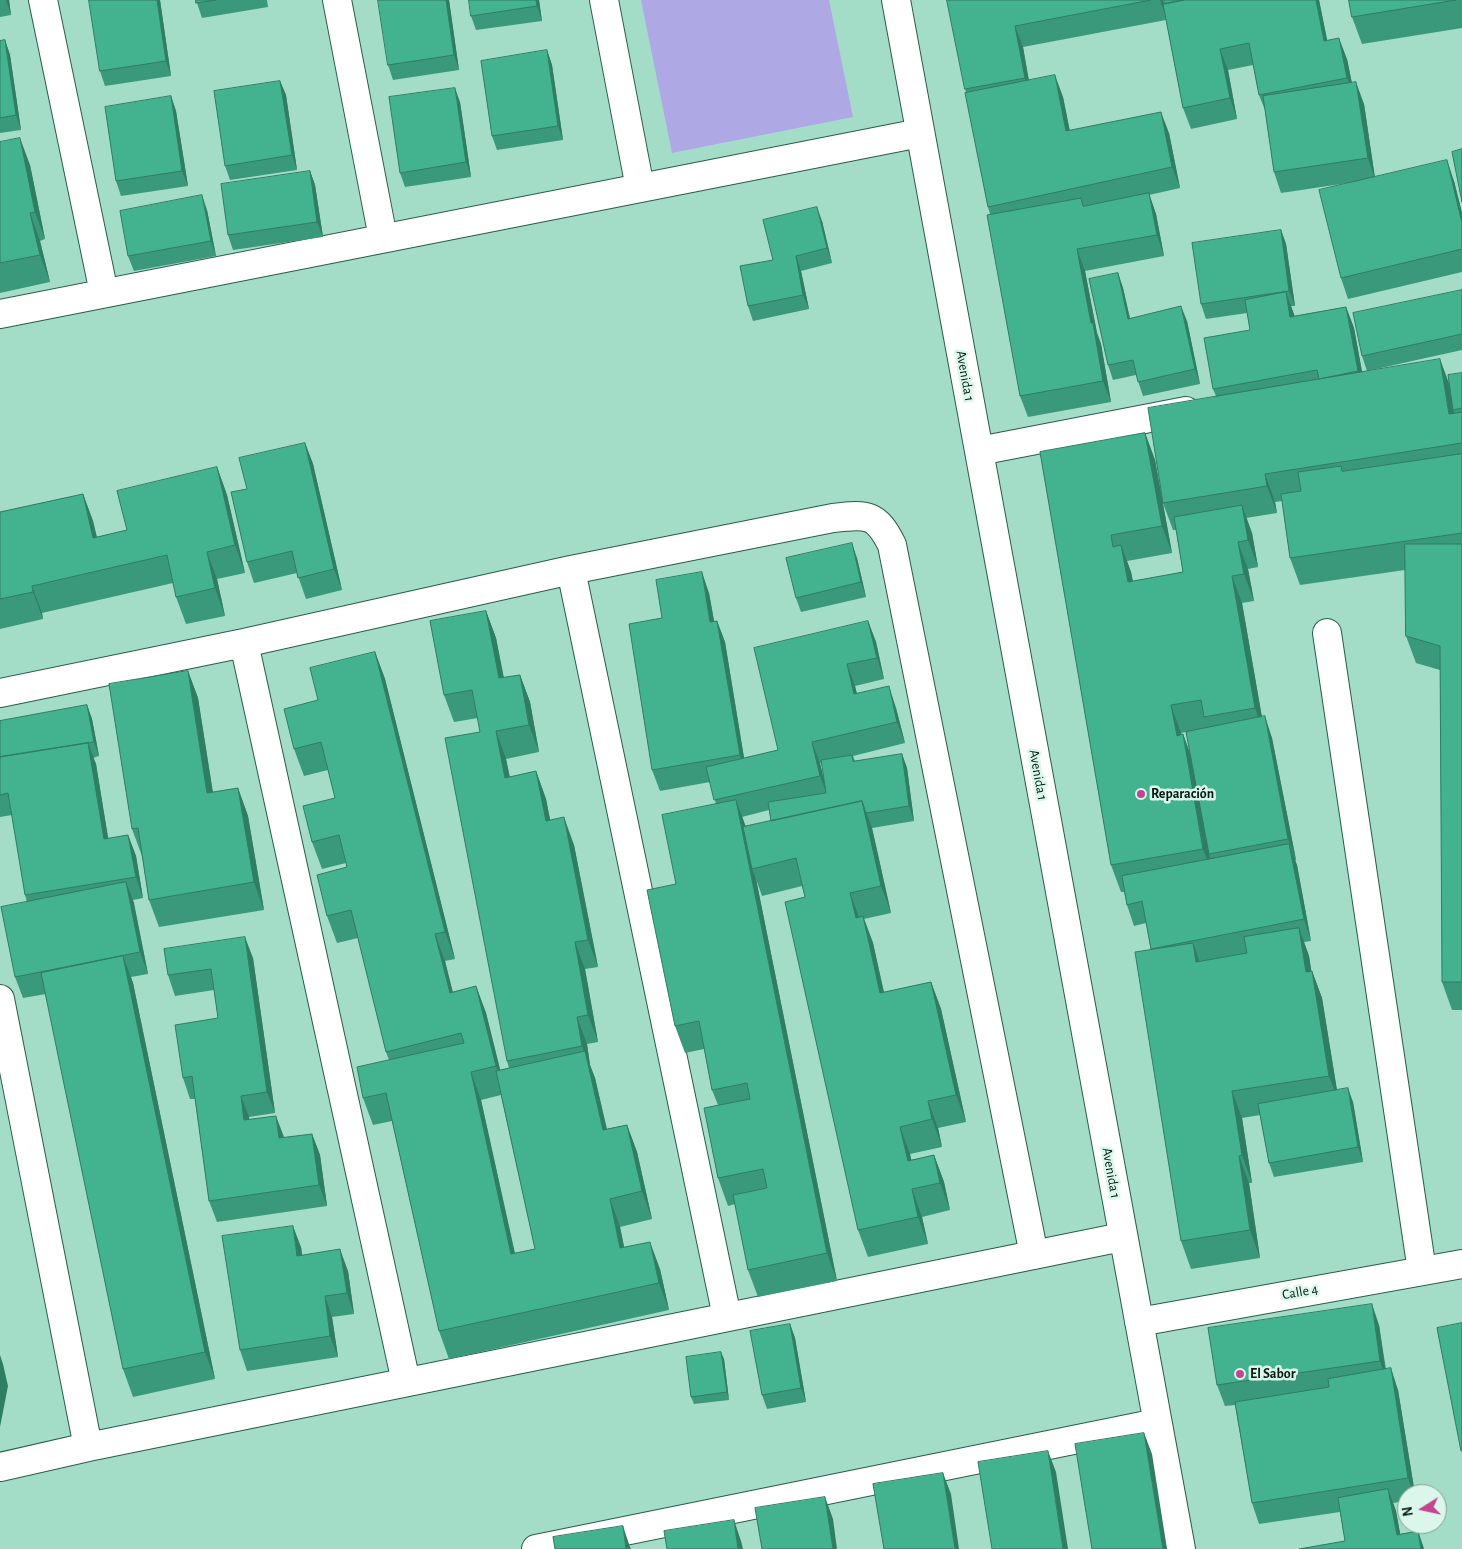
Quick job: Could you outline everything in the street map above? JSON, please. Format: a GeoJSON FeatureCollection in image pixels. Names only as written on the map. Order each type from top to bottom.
{"type":"FeatureCollection","features":[{"type":"Feature","properties":{"kind":"street"},"geometry":{"type":"LineString","coordinates":[[43,0],[104,293]]}},
{"type":"Feature","properties":{"kind":"street"},"geometry":{"type":"LineString","coordinates":[[337,0],[383,238]]}},
{"type":"Feature","properties":{"kind":"street"},"geometry":{"type":"LineString","coordinates":[[604,0],[640,188]]}},
{"type":"Feature","properties":{"kind":"street","name":"Avenida 1"},"geometry":{"type":"LineString","coordinates":[[896,0],[1122,1237],[1181,1549]]}},
{"type":"Feature","properties":{"kind":"street"},"geometry":{"type":"LineString","coordinates":[[0,314],[920,133]]}},
{"type":"Feature","properties":{"kind":"street"},"geometry":{"type":"LineString","coordinates":[[979,451],[1207,407]]}},
{"type":"Feature","properties":{"kind":"street"},"geometry":{"type":"LineString","coordinates":[[0,693],[244,643],[571,570],[833,518],[861,515],[882,525],[892,545],[1034,1255]]}},
{"type":"Feature","properties":{"kind":"street"},"geometry":{"type":"LineString","coordinates":[[571,570],[727,1317]]}},
{"type":"Feature","properties":{"kind":"street"},"geometry":{"type":"LineString","coordinates":[[1327,633],[1422,1271]]}},
{"type":"Feature","properties":{"kind":"street"},"geometry":{"type":"LineString","coordinates":[[244,643],[406,1382]]}},
{"type":"Feature","properties":{"kind":"street"},"geometry":{"type":"LineString","coordinates":[[0,999],[88,1447]]}},
{"type":"Feature","properties":{"kind":"street"},"geometry":{"type":"LineString","coordinates":[[0,1467],[88,1447],[1122,1237]]}},
{"type":"Feature","properties":{"kind":"street","name":"Calle 4"},"geometry":{"type":"LineString","coordinates":[[1138,1322],[1462,1264]]}},
{"type":"Feature","properties":{"kind":"street"},"geometry":{"type":"LineString","coordinates":[[536,1549],[1157,1423]]}},
{"type":"Feature","properties":{"kind":"shaded area"},"geometry":{"type":"Polygon","coordinates":[[[641,0],[829,0],[853,117],[672,153],[641,0]]]}},
{"type":"Feature","properties":{"kind":"building"},"geometry":{"type":"Polygon","coordinates":[[[89,0],[157,0],[166,61],[100,71],[89,0]]]}},
{"type":"Feature","properties":{"kind":"building"},"geometry":{"type":"Polygon","coordinates":[[[196,0],[216,0],[196,3],[196,0]]]}},
{"type":"Feature","properties":{"kind":"building"},"geometry":{"type":"Polygon","coordinates":[[[378,0],[446,0],[454,55],[388,65],[378,0]]]}},
{"type":"Feature","properties":{"kind":"building"},"geometry":{"type":"Polygon","coordinates":[[[469,0],[536,0],[537,6],[471,16],[469,0]]]}},
{"type":"Feature","properties":{"kind":"building"},"geometry":{"type":"Polygon","coordinates":[[[947,0],[1151,0],[1015,26],[1025,78],[965,89],[947,0]]]}},
{"type":"Feature","properties":{"kind":"building"},"geometry":{"type":"Polygon","coordinates":[[[1164,0],[1184,0],[1165,4],[1164,0]]]}},
{"type":"Feature","properties":{"kind":"building"},"geometry":{"type":"Polygon","coordinates":[[[1184,0],[1316,0],[1324,41],[1339,38],[1347,78],[1259,95],[1249,43],[1220,49],[1230,98],[1183,108],[1163,4],[1184,0]]]}},
{"type":"Feature","properties":{"kind":"building"},"geometry":{"type":"Polygon","coordinates":[[[1349,0],[1456,0],[1352,17],[1349,0]]]}},
{"type":"Feature","properties":{"kind":"building"},"geometry":{"type":"Polygon","coordinates":[[[5,40],[16,115],[0,118],[0,41],[5,40]]]}},
{"type":"Feature","properties":{"kind":"building"},"geometry":{"type":"Polygon","coordinates":[[[547,50],[558,126],[492,136],[481,61],[547,50]]]}},
{"type":"Feature","properties":{"kind":"building"},"geometry":{"type":"Polygon","coordinates":[[[1055,75],[1066,131],[1161,112],[1172,167],[988,207],[965,93],[1055,75]]]}},
{"type":"Feature","properties":{"kind":"building"},"geometry":{"type":"Polygon","coordinates":[[[280,81],[292,155],[225,166],[214,91],[280,81]]]}},
{"type":"Feature","properties":{"kind":"building"},"geometry":{"type":"Polygon","coordinates":[[[1356,82],[1368,158],[1274,172],[1263,96],[1356,82]]]}},
{"type":"Feature","properties":{"kind":"building"},"geometry":{"type":"Polygon","coordinates":[[[455,88],[466,162],[400,173],[389,97],[455,88]]]}},
{"type":"Feature","properties":{"kind":"building"},"geometry":{"type":"Polygon","coordinates":[[[171,96],[182,171],[116,181],[105,107],[171,96]]]}},
{"type":"Feature","properties":{"kind":"building"},"geometry":{"type":"Polygon","coordinates":[[[20,138],[35,212],[30,213],[40,255],[0,263],[0,142],[20,138]]]}},
{"type":"Feature","properties":{"kind":"building"},"geometry":{"type":"Polygon","coordinates":[[[1462,149],[1462,202],[1452,152],[1462,149]]]}},
{"type":"Feature","properties":{"kind":"building"},"geometry":{"type":"Polygon","coordinates":[[[1447,160],[1462,223],[1462,249],[1341,278],[1319,190],[1447,160]]]}},
{"type":"Feature","properties":{"kind":"building"},"geometry":{"type":"Polygon","coordinates":[[[310,171],[317,222],[228,235],[221,184],[310,171]]]}},
{"type":"Feature","properties":{"kind":"building"},"geometry":{"type":"Polygon","coordinates":[[[1149,193],[1157,235],[1077,249],[1103,381],[1020,396],[987,215],[1081,198],[1083,206],[1149,193]]]}},
{"type":"Feature","properties":{"kind":"building"},"geometry":{"type":"Polygon","coordinates":[[[202,195],[211,241],[128,256],[120,211],[202,195]]]}},
{"type":"Feature","properties":{"kind":"building"},"geometry":{"type":"Polygon","coordinates":[[[817,207],[827,248],[796,256],[803,295],[748,306],[740,266],[773,260],[763,220],[817,207]]]}},
{"type":"Feature","properties":{"kind":"building"},"geometry":{"type":"Polygon","coordinates":[[[1281,230],[1289,291],[1201,304],[1192,243],[1281,230]]]}},
{"type":"Feature","properties":{"kind":"building"},"geometry":{"type":"Polygon","coordinates":[[[1118,273],[1128,319],[1181,306],[1195,369],[1138,382],[1133,360],[1108,365],[1089,279],[1118,273]]]}},
{"type":"Feature","properties":{"kind":"building"},"geometry":{"type":"Polygon","coordinates":[[[1462,290],[1462,334],[1362,356],[1353,313],[1462,290]]]}},
{"type":"Feature","properties":{"kind":"building"},"geometry":{"type":"Polygon","coordinates":[[[1286,292],[1290,317],[1346,307],[1358,371],[1319,379],[1317,370],[1213,389],[1204,338],[1250,330],[1245,300],[1286,292]]]}},
{"type":"Feature","properties":{"kind":"building"},"geometry":{"type":"Polygon","coordinates":[[[1440,359],[1449,414],[1462,412],[1462,443],[1265,474],[1267,486],[1163,503],[1148,408],[1440,359]]]}},
{"type":"Feature","properties":{"kind":"building"},"geometry":{"type":"Polygon","coordinates":[[[1462,373],[1462,408],[1453,410],[1448,375],[1462,373]]]}},
{"type":"Feature","properties":{"kind":"building"},"geometry":{"type":"Polygon","coordinates":[[[1145,433],[1162,526],[1111,535],[1113,547],[1121,545],[1128,582],[1183,572],[1174,517],[1242,505],[1248,540],[1238,542],[1244,574],[1232,576],[1255,708],[1204,717],[1201,700],[1171,705],[1177,736],[1183,734],[1203,849],[1111,865],[1040,452],[1145,433]]]}},
{"type":"Feature","properties":{"kind":"building"},"geometry":{"type":"Polygon","coordinates":[[[305,443],[334,569],[298,578],[292,551],[247,562],[231,492],[247,489],[239,458],[305,443]]]}},
{"type":"Feature","properties":{"kind":"building"},"geometry":{"type":"Polygon","coordinates":[[[1462,454],[1462,533],[1290,558],[1281,494],[1301,491],[1298,472],[1341,466],[1342,471],[1462,454]]]}},
{"type":"Feature","properties":{"kind":"building"},"geometry":{"type":"Polygon","coordinates":[[[217,467],[235,545],[207,552],[215,588],[176,597],[167,555],[32,586],[33,592],[0,599],[0,512],[83,494],[93,538],[127,530],[117,491],[217,467]]]}},
{"type":"Feature","properties":{"kind":"building"},"geometry":{"type":"Polygon","coordinates":[[[852,543],[861,582],[796,598],[786,558],[852,543]]]}},
{"type":"Feature","properties":{"kind":"building"},"geometry":{"type":"Polygon","coordinates":[[[1405,544],[1462,544],[1462,982],[1442,982],[1440,646],[1406,636],[1405,544]]]}},
{"type":"Feature","properties":{"kind":"building"},"geometry":{"type":"Polygon","coordinates":[[[702,572],[710,622],[717,621],[740,755],[652,770],[629,624],[662,618],[656,580],[702,572]]]}},
{"type":"Feature","properties":{"kind":"building"},"geometry":{"type":"Polygon","coordinates":[[[486,611],[499,678],[520,675],[529,725],[496,731],[505,778],[536,771],[546,821],[564,817],[588,940],[575,942],[588,1015],[577,1017],[582,1046],[507,1061],[445,738],[480,732],[472,690],[444,695],[430,621],[486,611]]]}},
{"type":"Feature","properties":{"kind":"building"},"geometry":{"type":"Polygon","coordinates":[[[868,621],[877,658],[847,664],[854,694],[889,686],[897,722],[812,742],[820,776],[714,800],[706,767],[778,750],[754,648],[868,621]]]}},
{"type":"Feature","properties":{"kind":"building"},"geometry":{"type":"Polygon","coordinates":[[[375,652],[445,932],[435,934],[450,993],[476,986],[496,1066],[471,1072],[511,1254],[535,1249],[496,1071],[585,1051],[603,1130],[627,1125],[642,1191],[610,1199],[620,1248],[650,1242],[659,1283],[439,1331],[386,1093],[363,1098],[357,1067],[464,1043],[461,1033],[386,1052],[351,910],[327,916],[317,875],[347,867],[339,835],[312,842],[303,806],[335,798],[321,742],[294,749],[284,709],[318,700],[310,668],[375,652]]]}},
{"type":"Feature","properties":{"kind":"building"},"geometry":{"type":"Polygon","coordinates":[[[188,671],[207,793],[238,788],[254,882],[149,900],[138,828],[132,829],[109,684],[188,671]]]}},
{"type":"Feature","properties":{"kind":"building"},"geometry":{"type":"Polygon","coordinates":[[[87,705],[94,742],[0,757],[0,721],[87,705]]]}},
{"type":"Feature","properties":{"kind":"building"},"geometry":{"type":"Polygon","coordinates":[[[1265,716],[1288,839],[1209,854],[1186,732],[1265,716]]]}},
{"type":"Feature","properties":{"kind":"building"},"geometry":{"type":"Polygon","coordinates":[[[88,743],[104,839],[128,835],[136,877],[25,895],[8,793],[0,795],[0,757],[88,743]]]}},
{"type":"Feature","properties":{"kind":"building"},"geometry":{"type":"Polygon","coordinates":[[[902,754],[909,806],[866,813],[862,801],[771,821],[768,802],[826,793],[821,760],[852,755],[853,761],[902,754]]]}},
{"type":"Feature","properties":{"kind":"building"},"geometry":{"type":"Polygon","coordinates":[[[736,800],[827,1253],[748,1270],[733,1195],[767,1188],[763,1169],[718,1178],[704,1108],[750,1099],[747,1083],[712,1090],[699,1021],[675,1026],[647,890],[676,884],[662,815],[736,800]]]}},
{"type":"Feature","properties":{"kind":"building"},"geometry":{"type":"Polygon","coordinates":[[[862,801],[881,886],[850,893],[856,918],[863,916],[880,993],[931,982],[956,1095],[928,1101],[932,1119],[900,1127],[908,1161],[934,1155],[940,1183],[912,1189],[918,1217],[858,1230],[785,902],[805,897],[796,858],[752,869],[743,827],[862,801]]]}},
{"type":"Feature","properties":{"kind":"building"},"geometry":{"type":"Polygon","coordinates":[[[1289,844],[1304,919],[1151,949],[1142,901],[1127,905],[1122,876],[1289,844]]]}},
{"type":"Feature","properties":{"kind":"building"},"geometry":{"type":"Polygon","coordinates":[[[126,882],[140,952],[15,977],[1,907],[126,882]]]}},
{"type":"Feature","properties":{"kind":"building"},"geometry":{"type":"Polygon","coordinates":[[[1299,928],[1306,972],[1312,971],[1329,1076],[1232,1091],[1242,1155],[1239,1156],[1250,1230],[1181,1241],[1135,952],[1193,943],[1196,962],[1247,953],[1244,937],[1299,928]]]}},
{"type":"Feature","properties":{"kind":"building"},"geometry":{"type":"Polygon","coordinates":[[[245,937],[267,1092],[241,1096],[244,1120],[276,1116],[279,1138],[312,1134],[319,1185],[209,1201],[192,1076],[183,1078],[175,1025],[218,1018],[211,969],[168,975],[164,949],[245,937]]]}},
{"type":"Feature","properties":{"kind":"building"},"geometry":{"type":"Polygon","coordinates":[[[123,956],[205,1352],[123,1369],[41,973],[123,956]]]}},
{"type":"Feature","properties":{"kind":"building"},"geometry":{"type":"Polygon","coordinates":[[[1348,1088],[1358,1147],[1269,1163],[1258,1104],[1348,1088]]]}},
{"type":"Feature","properties":{"kind":"building"},"geometry":{"type":"Polygon","coordinates":[[[293,1226],[297,1256],[340,1249],[347,1293],[325,1296],[330,1336],[240,1350],[222,1236],[293,1226]]]}},
{"type":"Feature","properties":{"kind":"building"},"geometry":{"type":"Polygon","coordinates":[[[1372,1304],[1380,1361],[1217,1385],[1208,1328],[1372,1304]]]}},
{"type":"Feature","properties":{"kind":"building"},"geometry":{"type":"Polygon","coordinates":[[[1462,1323],[1462,1451],[1461,1451],[1437,1328],[1462,1323]]]}},
{"type":"Feature","properties":{"kind":"building"},"geometry":{"type":"Polygon","coordinates":[[[790,1324],[801,1388],[762,1395],[750,1331],[790,1324]]]}},
{"type":"Feature","properties":{"kind":"building"},"geometry":{"type":"Polygon","coordinates":[[[721,1352],[727,1392],[691,1397],[686,1357],[721,1352]]]}},
{"type":"Feature","properties":{"kind":"building"},"geometry":{"type":"Polygon","coordinates":[[[1391,1368],[1408,1478],[1252,1503],[1235,1402],[1329,1387],[1328,1379],[1391,1368]]]}},
{"type":"Feature","properties":{"kind":"building"},"geometry":{"type":"Polygon","coordinates":[[[1144,1433],[1163,1549],[1092,1549],[1075,1444],[1144,1433]]]}},
{"type":"Feature","properties":{"kind":"building"},"geometry":{"type":"Polygon","coordinates":[[[1048,1451],[1063,1549],[992,1549],[978,1462],[1048,1451]]]}},
{"type":"Feature","properties":{"kind":"building"},"geometry":{"type":"Polygon","coordinates":[[[943,1473],[955,1549],[884,1549],[873,1484],[943,1473]]]}},
{"type":"Feature","properties":{"kind":"building"},"geometry":{"type":"Polygon","coordinates":[[[1388,1489],[1397,1535],[1418,1534],[1421,1549],[1299,1549],[1345,1541],[1338,1498],[1388,1489]]]}},
{"type":"Feature","properties":{"kind":"building"},"geometry":{"type":"Polygon","coordinates":[[[825,1497],[833,1549],[762,1549],[755,1508],[825,1497]]]}},
{"type":"Feature","properties":{"kind":"building"},"geometry":{"type":"Polygon","coordinates":[[[734,1520],[738,1549],[667,1549],[664,1531],[734,1520]]]}},
{"type":"Feature","properties":{"kind":"building"},"geometry":{"type":"Polygon","coordinates":[[[623,1526],[626,1549],[555,1549],[553,1537],[623,1526]]]}},
{"type":"Feature","properties":{"kind":"place","name":"Reparación"},"geometry":{"type":"Point","coordinates":[1141,794]}},
{"type":"Feature","properties":{"kind":"place","name":"El Sabor"},"geometry":{"type":"Point","coordinates":[1240,1374]}}]}
